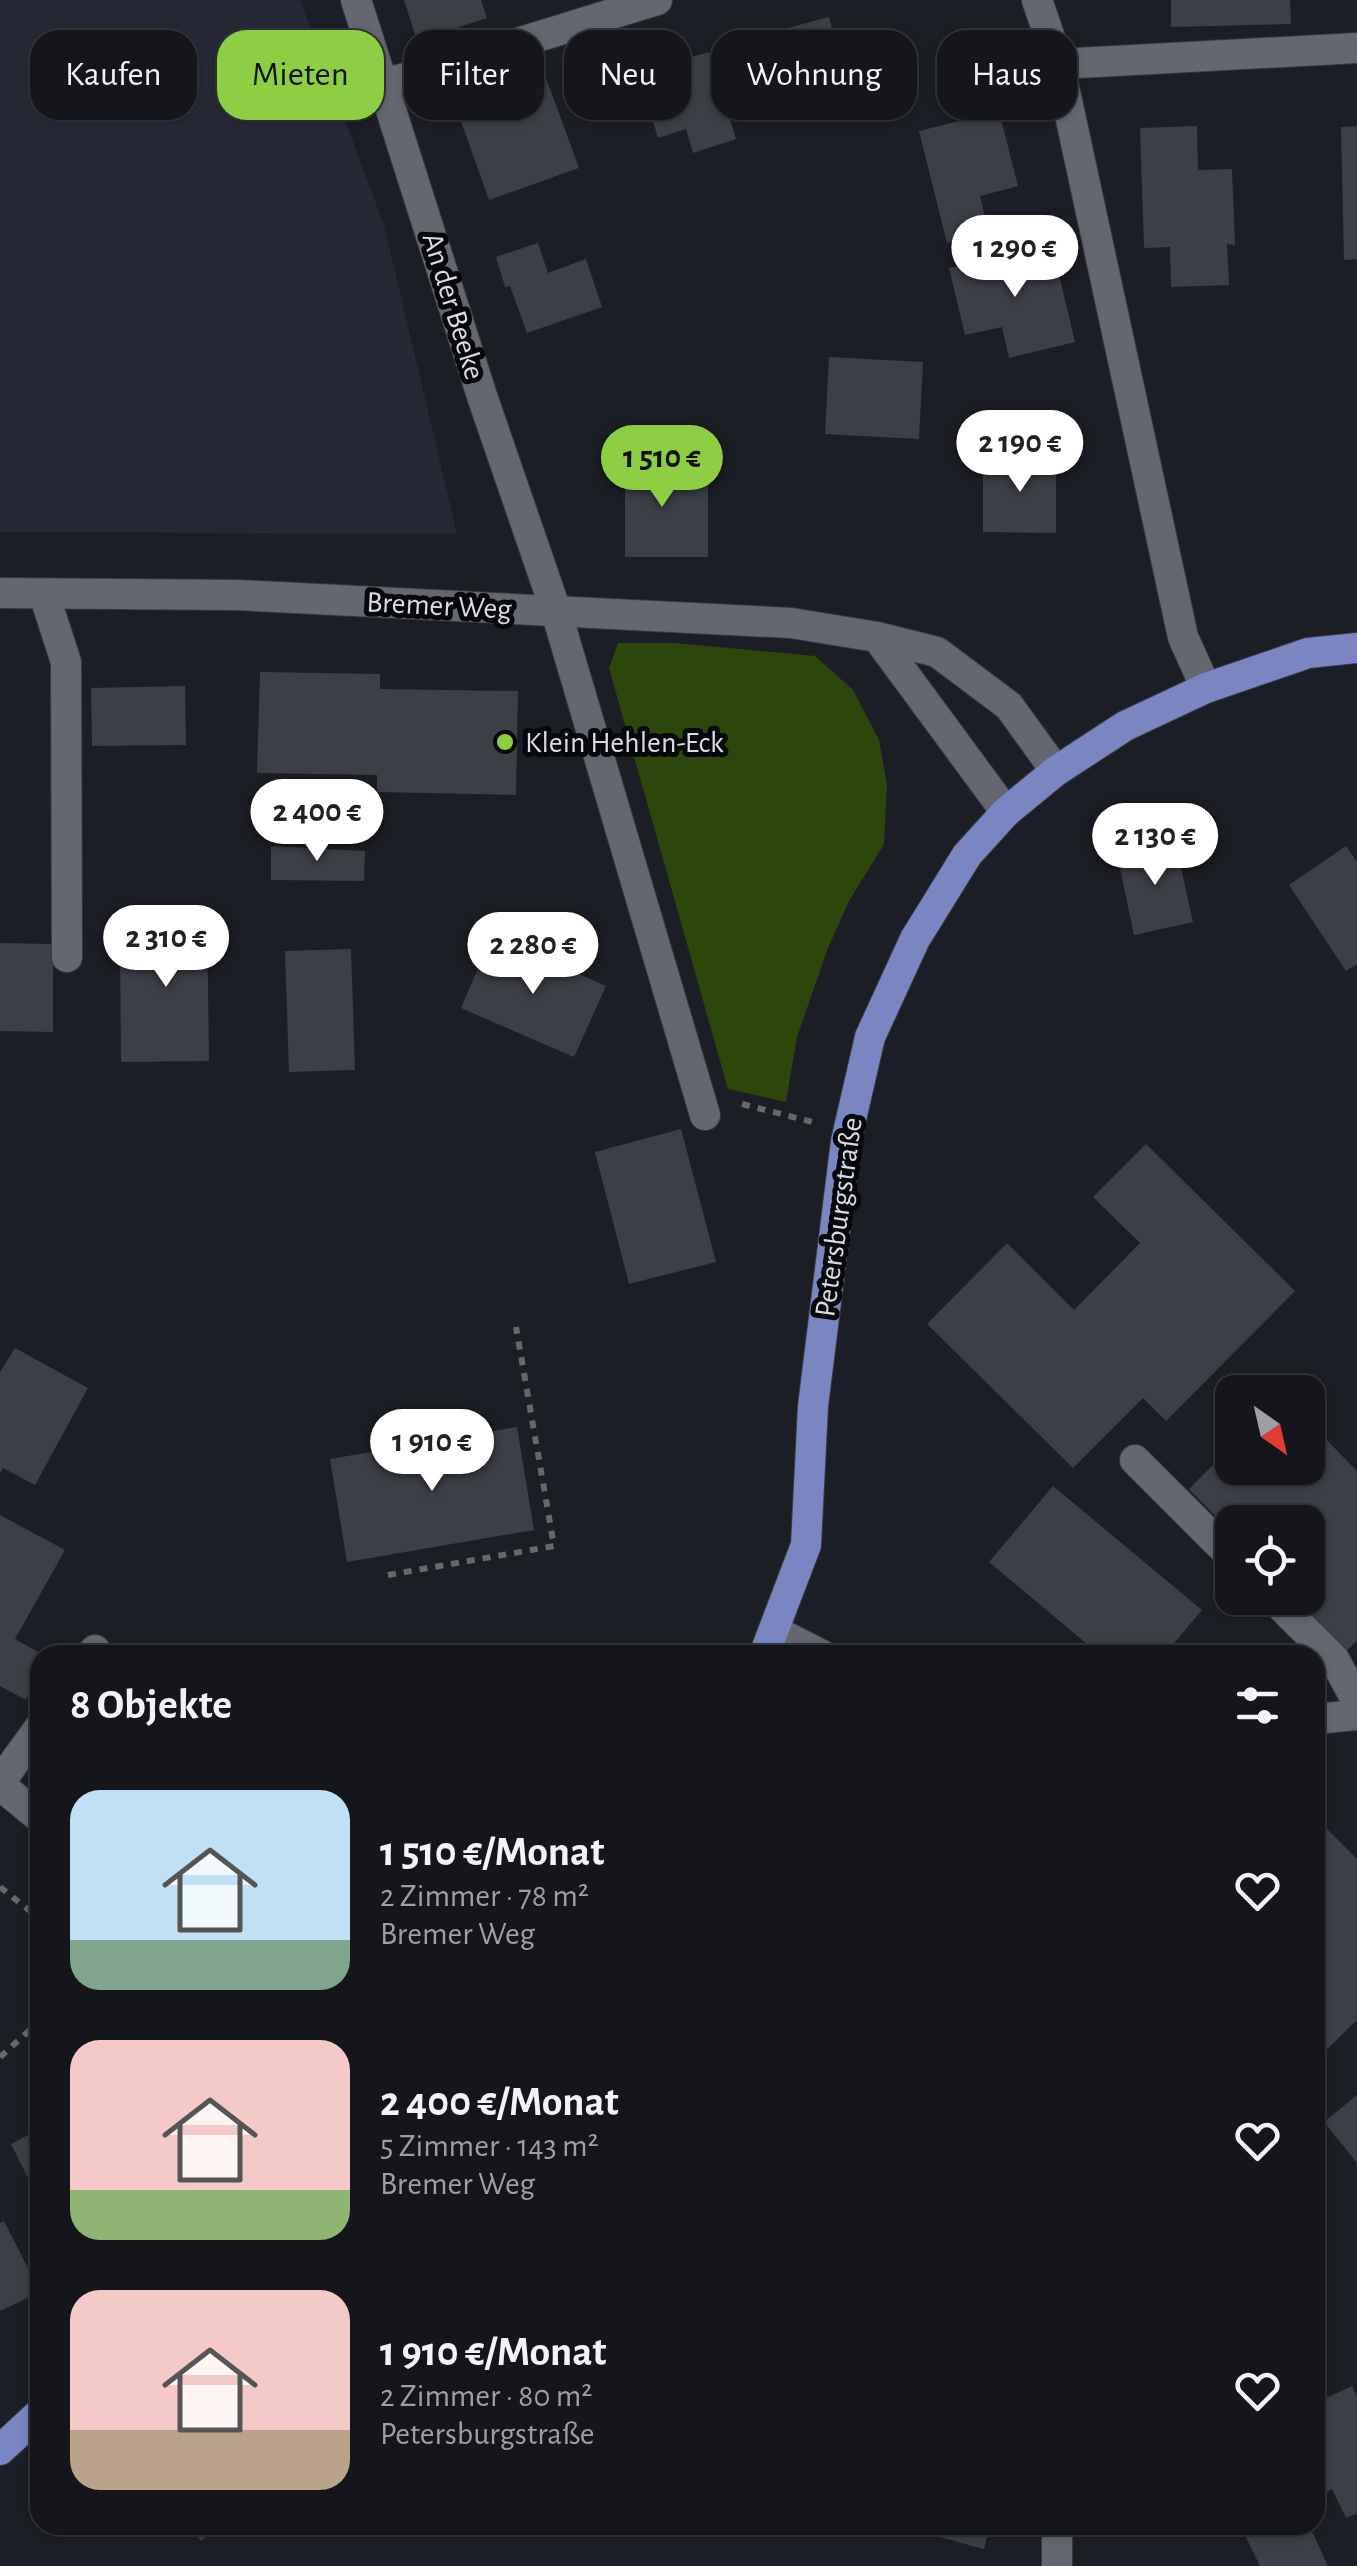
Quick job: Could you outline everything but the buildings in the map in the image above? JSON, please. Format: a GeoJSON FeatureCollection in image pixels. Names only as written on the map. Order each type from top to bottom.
{"type":"FeatureCollection","features":[{"type":"Feature","properties":{"kind":"main road"},"geometry":{"type":"LineString","coordinates":[[1006,812],[1056,770],[1124,726],[1206,688],[1308,653],[1357,648]]}},
{"type":"Feature","properties":{"kind":"main road","name":"Petersburgstraße"},"geometry":{"type":"LineString","coordinates":[[769,1643],[806,1545],[813,1406],[848,1132],[870,1037],[916,939],[967,856],[1006,812]]}},
{"type":"Feature","properties":{"kind":"main road"},"geometry":{"type":"LineString","coordinates":[[0,2450],[30,2422]]}},
{"type":"Feature","properties":{"kind":"street","name":"An der Beeke"},"geometry":{"type":"LineString","coordinates":[[356,0],[482,396],[556,612],[701,1104]]}},
{"type":"Feature","properties":{"kind":"street"},"geometry":{"type":"LineString","coordinates":[[385,84],[657,0]]}},
{"type":"Feature","properties":{"kind":"street"},"geometry":{"type":"LineString","coordinates":[[1037,0],[1047,30]]}},
{"type":"Feature","properties":{"kind":"street"},"geometry":{"type":"LineString","coordinates":[[1077,63],[1357,48]]}},
{"type":"Feature","properties":{"kind":"street"},"geometry":{"type":"LineString","coordinates":[[1070,120],[1183,637],[1206,688]]}},
{"type":"Feature","properties":{"kind":"street","name":"Bremer Weg"},"geometry":{"type":"LineString","coordinates":[[0,593],[237,595],[790,623],[877,637],[938,652],[1009,706],[1056,770]]}},
{"type":"Feature","properties":{"kind":"street"},"geometry":{"type":"LineString","coordinates":[[44,594],[66,662],[66,957]]}},
{"type":"Feature","properties":{"kind":"street"},"geometry":{"type":"LineString","coordinates":[[877,637],[1006,812]]}},
{"type":"Feature","properties":{"kind":"street"},"geometry":{"type":"LineString","coordinates":[[1135,1460],[1215,1541]]}},
{"type":"Feature","properties":{"kind":"street"},"geometry":{"type":"LineString","coordinates":[[1290,1615],[1320,1645]]}},
{"type":"Feature","properties":{"kind":"street"},"geometry":{"type":"LineString","coordinates":[[1325,1650],[1357,1700]]}},
{"type":"Feature","properties":{"kind":"street"},"geometry":{"type":"LineString","coordinates":[[1325,1718],[1357,1715]]}},
{"type":"Feature","properties":{"kind":"street"},"geometry":{"type":"LineString","coordinates":[[30,1740],[0,1784],[30,1810]]}},
{"type":"Feature","properties":{"kind":"street"},"geometry":{"type":"LineString","coordinates":[[1057,2535],[1058,2566]]}},
{"type":"Feature","properties":{"kind":"path"},"geometry":{"type":"LineString","coordinates":[[701,1104],[848,1132]]}},
{"type":"Feature","properties":{"kind":"path"},"geometry":{"type":"LineString","coordinates":[[388,1575],[554,1546],[516,1327]]}},
{"type":"Feature","properties":{"kind":"path"},"geometry":{"type":"LineString","coordinates":[[0,1887],[30,1911]]}},
{"type":"Feature","properties":{"kind":"path"},"geometry":{"type":"LineString","coordinates":[[0,2057],[30,2030]]}},
{"type":"Feature","properties":{"kind":"shaded area"},"geometry":{"type":"Polygon","coordinates":[[[0,0],[300,0],[311,30],[217,30],[217,120],[345,120],[384,225],[457,534],[0,532],[0,0]]]}},
{"type":"Feature","properties":{"kind":"green space"},"geometry":{"type":"Polygon","coordinates":[[[618,643],[675,643],[815,656],[853,690],[879,740],[887,784],[884,844],[849,901],[828,948],[797,1037],[786,1102],[728,1089],[609,668],[618,643]]]}},
{"type":"Feature","properties":{"kind":"place","name":"Klein Hehlen-Eck"},"geometry":{"type":"Point","coordinates":[505,742]}}]}
